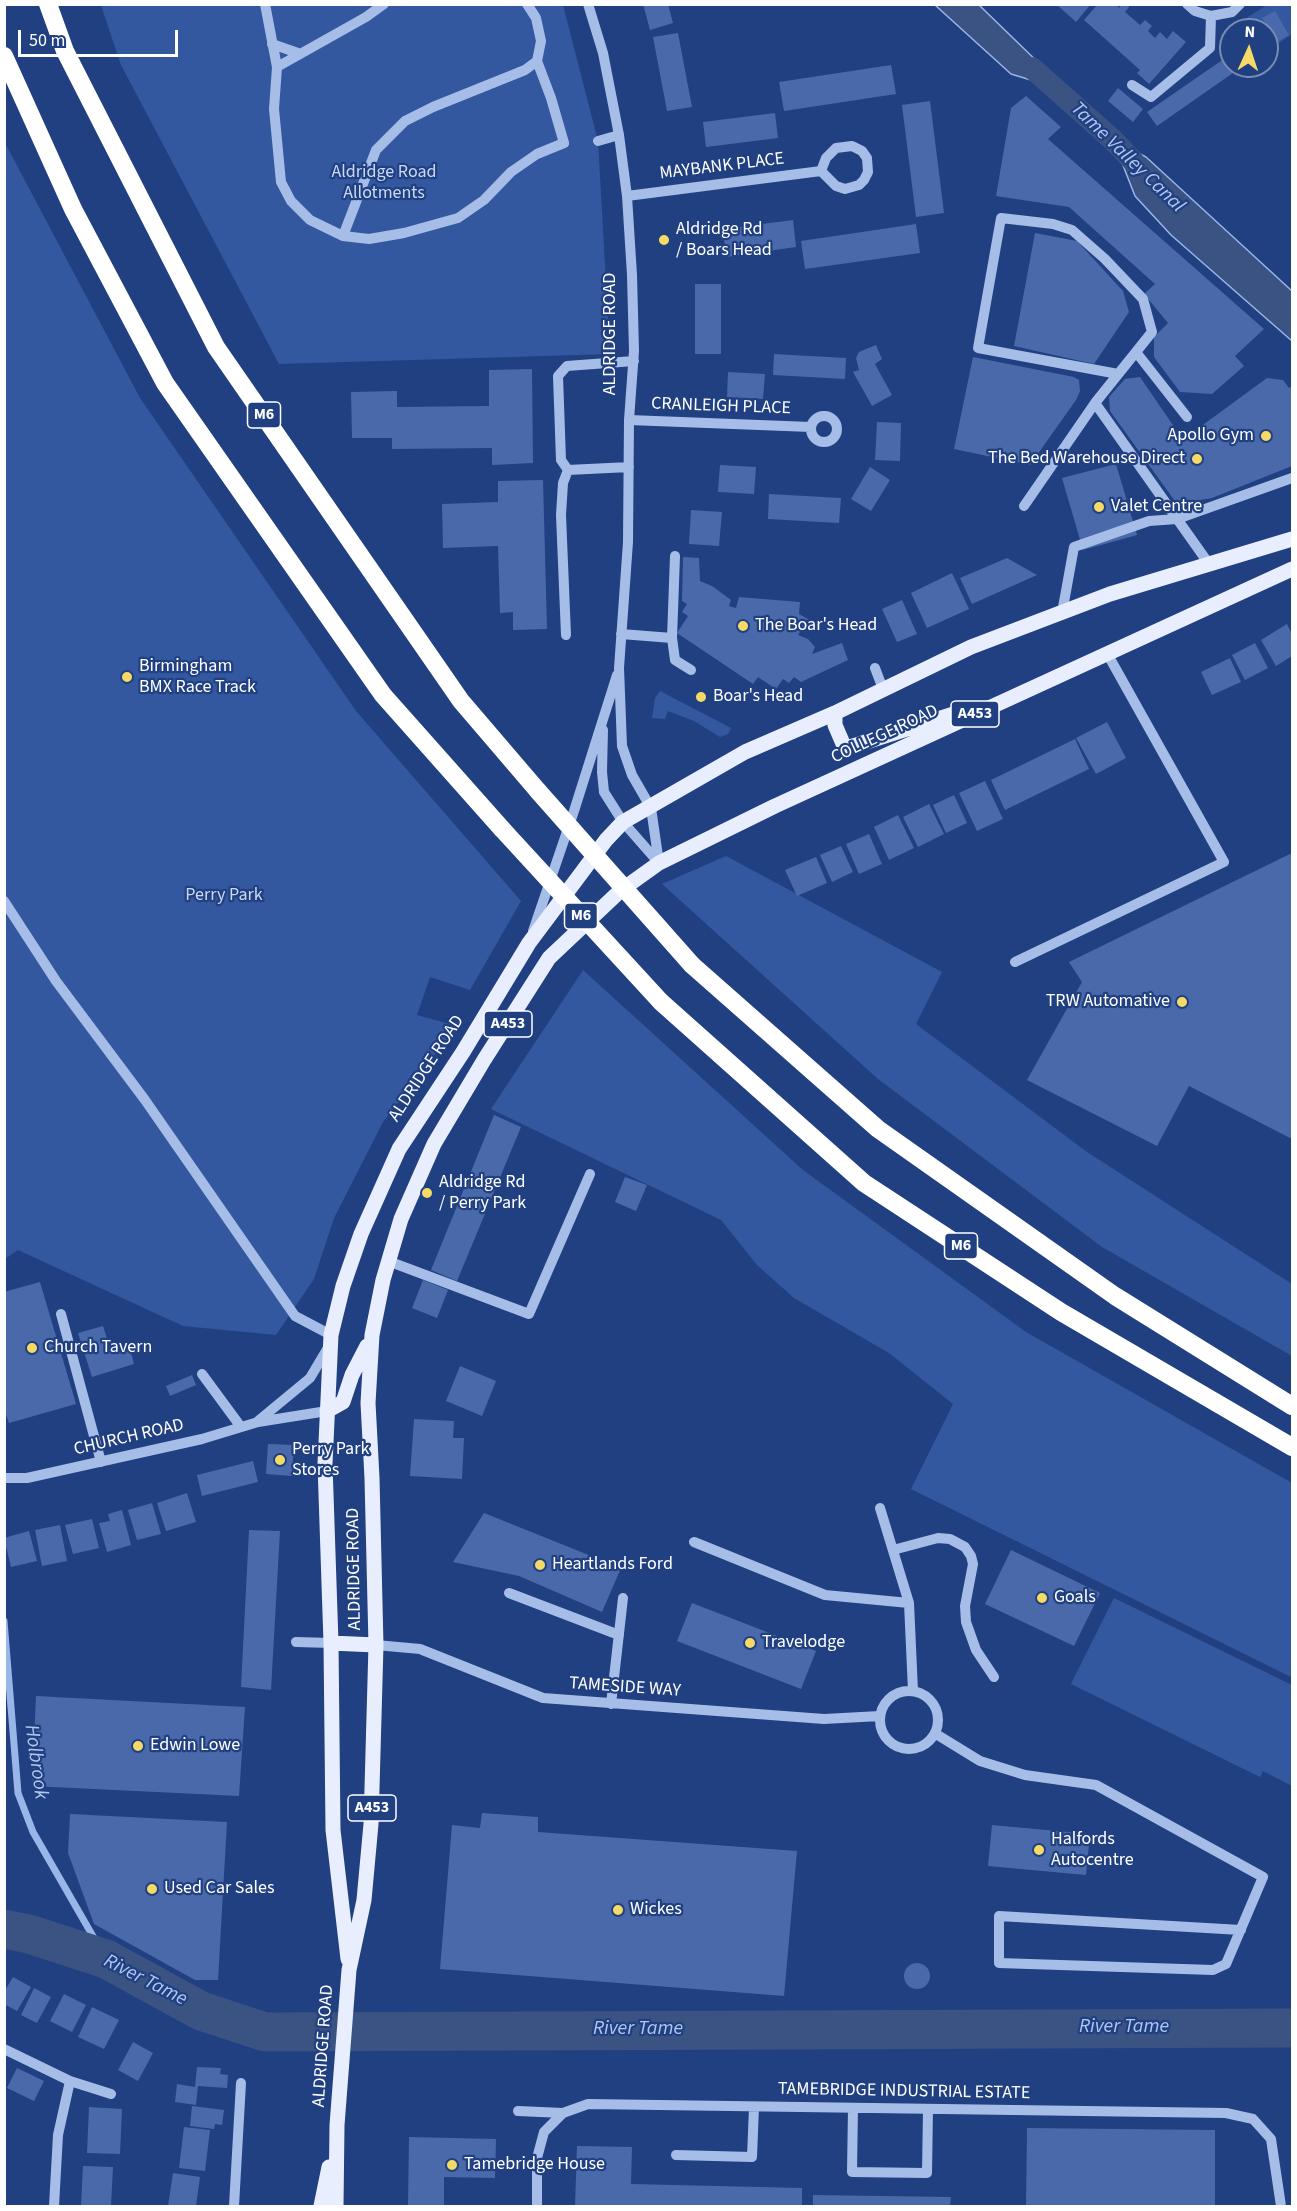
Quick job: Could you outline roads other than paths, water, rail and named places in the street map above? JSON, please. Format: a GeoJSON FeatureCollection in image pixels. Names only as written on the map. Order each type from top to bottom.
{"type":"FeatureCollection","features":[{"type":"Feature","properties":{"kind":"highway","name":"M6"},"geometry":{"type":"LineString","coordinates":[[48,4],[65,51],[118,159],[216,347],[462,700],[538,791],[692,965],[878,1129],[1115,1296],[1293,1406]]}},
{"type":"Feature","properties":{"kind":"highway","name":"M6"},"geometry":{"type":"LineString","coordinates":[[4,56],[73,209],[165,383],[383,695],[502,830],[661,1002],[864,1183],[1061,1312],[1293,1447]]}},
{"type":"Feature","properties":{"kind":"main road","name":"A453"},"geometry":{"type":"LineString","coordinates":[[651,808],[744,752],[835,713],[971,647],[1110,594],[1293,539]]}},
{"type":"Feature","properties":{"kind":"main road","name":"COLLEGE ROAD"},"geometry":{"type":"LineString","coordinates":[[659,863],[765,811],[1028,689],[1108,655],[1293,569]]}},
{"type":"Feature","properties":{"kind":"main road"},"geometry":{"type":"LineString","coordinates":[[835,713],[835,725],[844,747],[848,748],[1028,689]]}},
{"type":"Feature","properties":{"kind":"main road","name":"ALDRIDGE ROAD"},"geometry":{"type":"LineString","coordinates":[[349,1970],[333,1830],[331,1643],[325,1464],[330,1340],[344,1286],[361,1234],[399,1149],[463,1052],[529,943],[606,840],[623,822],[651,808]]}},
{"type":"Feature","properties":{"kind":"main road","name":"ALDRIDGE ROAD"},"geometry":{"type":"LineString","coordinates":[[336,2206],[337,2126],[349,1970],[364,1900],[371,1824],[376,1645],[368,1403],[372,1335],[388,1261],[401,1219],[434,1144],[549,958],[620,891],[659,863]]}},
{"type":"Feature","properties":{"kind":"main road"},"geometry":{"type":"LineString","coordinates":[[327,1411],[343,1402],[352,1375],[372,1335]]}},
{"type":"Feature","properties":{"kind":"main road"},"geometry":{"type":"LineString","coordinates":[[331,1643],[376,1645]]}},
{"type":"Feature","properties":{"kind":"main road","name":"ALDRIDGE ROAD"},"geometry":{"type":"LineString","coordinates":[[321,2206],[337,2126]]}},
{"type":"Feature","properties":{"kind":"street"},"geometry":{"type":"LineString","coordinates":[[265,4],[277,67],[274,109],[281,182],[291,201],[310,220],[343,236],[369,239],[413,231],[458,218],[484,200],[511,172],[537,154],[564,143],[537,61],[541,41],[536,18],[527,4]]}},
{"type":"Feature","properties":{"kind":"street"},"geometry":{"type":"LineString","coordinates":[[277,67],[298,53],[366,17],[384,4]]}},
{"type":"Feature","properties":{"kind":"street","name":"ALDRIDGE ROAD"},"geometry":{"type":"LineString","coordinates":[[588,4],[603,53],[619,135],[627,196],[632,275],[634,361],[629,420],[628,542],[619,668],[622,746],[626,761],[651,808],[659,863]]}},
{"type":"Feature","properties":{"kind":"street"},"geometry":{"type":"LineString","coordinates":[[1187,4],[1195,12],[1211,16],[1232,12],[1240,4]]}},
{"type":"Feature","properties":{"kind":"street"},"geometry":{"type":"LineString","coordinates":[[1132,85],[1151,97],[1210,48],[1211,16]]}},
{"type":"Feature","properties":{"kind":"street"},"geometry":{"type":"LineString","coordinates":[[272,44],[298,53]]}},
{"type":"Feature","properties":{"kind":"street"},"geometry":{"type":"LineString","coordinates":[[343,236],[376,150],[405,121],[441,103],[525,70],[537,61]]}},
{"type":"Feature","properties":{"kind":"street"},"geometry":{"type":"LineString","coordinates":[[597,141],[619,135]]}},
{"type":"Feature","properties":{"kind":"street"},"geometry":{"type":"LineString","coordinates":[[852,146],[862,151],[867,158],[868,172],[864,180],[859,185],[845,189],[836,186],[821,171],[826,158],[836,148],[852,146]]}},
{"type":"Feature","properties":{"kind":"street","name":"MAYBANK PLACE"},"geometry":{"type":"LineString","coordinates":[[627,196],[821,171]]}},
{"type":"Feature","properties":{"kind":"street"},"geometry":{"type":"LineString","coordinates":[[1024,506],[1095,403],[1152,332],[1143,299],[1105,259],[1072,230],[1053,224],[1001,218],[978,348],[1118,374]]}},
{"type":"Feature","properties":{"kind":"street"},"geometry":{"type":"LineString","coordinates":[[1136,352],[1187,417]]}},
{"type":"Feature","properties":{"kind":"street"},"geometry":{"type":"LineString","coordinates":[[568,470],[561,460],[558,376],[567,366],[634,361]]}},
{"type":"Feature","properties":{"kind":"street"},"geometry":{"type":"LineString","coordinates":[[1095,403],[1209,564]]}},
{"type":"Feature","properties":{"kind":"street","name":"CRANLEIGH PLACE"},"geometry":{"type":"LineString","coordinates":[[629,420],[811,428]]}},
{"type":"Feature","properties":{"kind":"street"},"geometry":{"type":"LineString","coordinates":[[568,470],[629,467]]}},
{"type":"Feature","properties":{"kind":"street"},"geometry":{"type":"LineString","coordinates":[[566,635],[561,515],[564,483],[568,470]]}},
{"type":"Feature","properties":{"kind":"street"},"geometry":{"type":"LineString","coordinates":[[1062,613],[1074,547],[1149,521],[1177,519],[1293,478]]}},
{"type":"Feature","properties":{"kind":"street"},"geometry":{"type":"LineString","coordinates":[[675,556],[672,638],[675,660],[691,670]]}},
{"type":"Feature","properties":{"kind":"street"},"geometry":{"type":"LineString","coordinates":[[621,634],[672,638]]}},
{"type":"Feature","properties":{"kind":"street"},"geometry":{"type":"LineString","coordinates":[[1015,962],[1224,862],[1108,655]]}},
{"type":"Feature","properties":{"kind":"street","name":"ALDRIDGE ROAD"},"geometry":{"type":"LineString","coordinates":[[529,943],[619,668]]}},
{"type":"Feature","properties":{"kind":"street"},"geometry":{"type":"LineString","coordinates":[[875,668],[883,689]]}},
{"type":"Feature","properties":{"kind":"street","name":"ALDRIDGE ROAD"},"geometry":{"type":"LineString","coordinates":[[603,718],[604,792],[623,822],[659,863]]}},
{"type":"Feature","properties":{"kind":"street"},"geometry":{"type":"LineString","coordinates":[[4,901],[56,981],[146,1100],[295,1316],[330,1340]]}},
{"type":"Feature","properties":{"kind":"street"},"geometry":{"type":"LineString","coordinates":[[388,1261],[529,1314],[590,1174]]}},
{"type":"Feature","properties":{"kind":"street"},"geometry":{"type":"LineString","coordinates":[[61,1314],[101,1462]]}},
{"type":"Feature","properties":{"kind":"street","name":"CHURCH ROAD"},"geometry":{"type":"LineString","coordinates":[[258,1422],[310,1378],[330,1340]]}},
{"type":"Feature","properties":{"kind":"street"},"geometry":{"type":"LineString","coordinates":[[202,1374],[241,1427]]}},
{"type":"Feature","properties":{"kind":"street","name":"CHURCH ROAD"},"geometry":{"type":"LineString","coordinates":[[4,1478],[27,1478],[202,1439],[258,1422],[327,1411]]}},
{"type":"Feature","properties":{"kind":"street"},"geometry":{"type":"LineString","coordinates":[[880,1508],[909,1603],[913,1691]]}},
{"type":"Feature","properties":{"kind":"street"},"geometry":{"type":"LineString","coordinates":[[893,1550],[938,1538],[950,1539],[965,1547],[973,1564],[965,1606],[966,1622],[976,1650],[994,1677]]}},
{"type":"Feature","properties":{"kind":"street"},"geometry":{"type":"LineString","coordinates":[[694,1542],[825,1595],[909,1603]]}},
{"type":"Feature","properties":{"kind":"street"},"geometry":{"type":"LineString","coordinates":[[509,1593],[619,1635]]}},
{"type":"Feature","properties":{"kind":"street"},"geometry":{"type":"LineString","coordinates":[[610,1704],[623,1598]]}},
{"type":"Feature","properties":{"kind":"street"},"geometry":{"type":"LineString","coordinates":[[296,1642],[331,1643]]}},
{"type":"Feature","properties":{"kind":"street","name":"TAMESIDE WAY"},"geometry":{"type":"LineString","coordinates":[[376,1645],[420,1648],[543,1698],[824,1719],[880,1716]]}},
{"type":"Feature","properties":{"kind":"street"},"geometry":{"type":"LineString","coordinates":[[913,1691],[926,1697],[935,1707],[939,1721],[936,1734],[924,1746],[908,1750],[892,1745],[882,1732],[880,1716],[891,1697],[902,1692],[913,1691]]}},
{"type":"Feature","properties":{"kind":"street"},"geometry":{"type":"LineString","coordinates":[[936,1734],[980,1761],[1025,1775],[1096,1785],[1263,1877],[1226,1964],[1214,1970],[999,1963],[999,1916],[1240,1930]]}},
{"type":"Feature","properties":{"kind":"street"},"geometry":{"type":"LineString","coordinates":[[4,2049],[70,2081],[111,2094]]}},
{"type":"Feature","properties":{"kind":"street"},"geometry":{"type":"LineString","coordinates":[[54,2206],[58,2135],[70,2081]]}},
{"type":"Feature","properties":{"kind":"street"},"geometry":{"type":"LineString","coordinates":[[234,2206],[241,2083]]}},
{"type":"Feature","properties":{"kind":"street","name":"TAMEBRIDGE INDUSTRIAL ESTATE"},"geometry":{"type":"LineString","coordinates":[[537,2206],[537,2158],[544,2132],[563,2114],[588,2104],[1226,2112],[1253,2119],[1271,2139],[1281,2206]]}},
{"type":"Feature","properties":{"kind":"street"},"geometry":{"type":"LineString","coordinates":[[676,2155],[752,2157],[754,2107]]}},
{"type":"Feature","properties":{"kind":"street"},"geometry":{"type":"LineString","coordinates":[[853,2108],[852,2172],[906,2173],[927,2173],[928,2109]]}},
{"type":"Feature","properties":{"kind":"street"},"geometry":{"type":"LineString","coordinates":[[518,2111],[563,2114]]}},
{"type":"Feature","properties":{"kind":"water"},"geometry":{"type":"Polygon","coordinates":[[[935,5],[979,5],[1047,71],[1057,88],[1011,74],[935,5]]]}},
{"type":"Feature","properties":{"kind":"water"},"geometry":{"type":"Polygon","coordinates":[[[1113,140],[1146,157],[1292,291],[1292,341],[1171,235],[1135,196],[1113,140]]]}},
{"type":"Feature","properties":{"kind":"waterway","name":"Tame Valley Canal"},"geometry":{"type":"LineString","coordinates":[[1032,68],[1113,140],[1133,161]]}},
{"type":"Feature","properties":{"kind":"waterway","name":"Holbrook"},"geometry":{"type":"LineString","coordinates":[[4,1621],[18,1793],[33,1832],[106,1959]]}},
{"type":"Feature","properties":{"kind":"waterway","name":"River Tame"},"geometry":{"type":"LineString","coordinates":[[4,1929],[29,1934],[106,1959],[201,2011],[265,2032],[1292,2028]]}},
{"type":"Feature","properties":{"kind":"place","name":"Aldridge Rd / Boars Head"},"geometry":{"type":"Point","coordinates":[664,240]}},
{"type":"Feature","properties":{"kind":"place","name":"Apollo Gym"},"geometry":{"type":"Point","coordinates":[1266,436]}},
{"type":"Feature","properties":{"kind":"place","name":"The Bed Warehouse Direct"},"geometry":{"type":"Point","coordinates":[1197,459]}},
{"type":"Feature","properties":{"kind":"place","name":"Valet Centre"},"geometry":{"type":"Point","coordinates":[1099,507]}},
{"type":"Feature","properties":{"kind":"place","name":"The Boar's Head"},"geometry":{"type":"Point","coordinates":[743,626]}},
{"type":"Feature","properties":{"kind":"place","name":"Birmingham BMX Race Track"},"geometry":{"type":"Point","coordinates":[127,677]}},
{"type":"Feature","properties":{"kind":"place","name":"Boar's Head"},"geometry":{"type":"Point","coordinates":[701,697]}},
{"type":"Feature","properties":{"kind":"place","name":"TRW Automative"},"geometry":{"type":"Point","coordinates":[1182,1002]}},
{"type":"Feature","properties":{"kind":"place","name":"Aldridge Rd / Perry Park"},"geometry":{"type":"Point","coordinates":[427,1193]}},
{"type":"Feature","properties":{"kind":"place","name":"Church Tavern"},"geometry":{"type":"Point","coordinates":[32,1348]}},
{"type":"Feature","properties":{"kind":"place","name":"Perry Park Stores"},"geometry":{"type":"Point","coordinates":[280,1460]}},
{"type":"Feature","properties":{"kind":"place","name":"Heartlands Ford"},"geometry":{"type":"Point","coordinates":[540,1565]}},
{"type":"Feature","properties":{"kind":"place","name":"Goals"},"geometry":{"type":"Point","coordinates":[1042,1598]}},
{"type":"Feature","properties":{"kind":"place","name":"Travelodge"},"geometry":{"type":"Point","coordinates":[750,1643]}},
{"type":"Feature","properties":{"kind":"place","name":"Edwin Lowe"},"geometry":{"type":"Point","coordinates":[138,1746]}},
{"type":"Feature","properties":{"kind":"place","name":"Halfords Autocentre"},"geometry":{"type":"Point","coordinates":[1039,1850]}},
{"type":"Feature","properties":{"kind":"place","name":"Used Car Sales"},"geometry":{"type":"Point","coordinates":[152,1889]}},
{"type":"Feature","properties":{"kind":"place","name":"Wickes"},"geometry":{"type":"Point","coordinates":[618,1910]}},
{"type":"Feature","properties":{"kind":"place","name":"Tamebridge House"},"geometry":{"type":"Point","coordinates":[452,2165]}},
{"type":"Feature","properties":{"kind":"park label","name":"Aldridge Road Allotments"},"geometry":{"type":"Point","coordinates":[384,183]}},
{"type":"Feature","properties":{"kind":"park label","name":"Perry Park"},"geometry":{"type":"Point","coordinates":[224,896]}}]}
